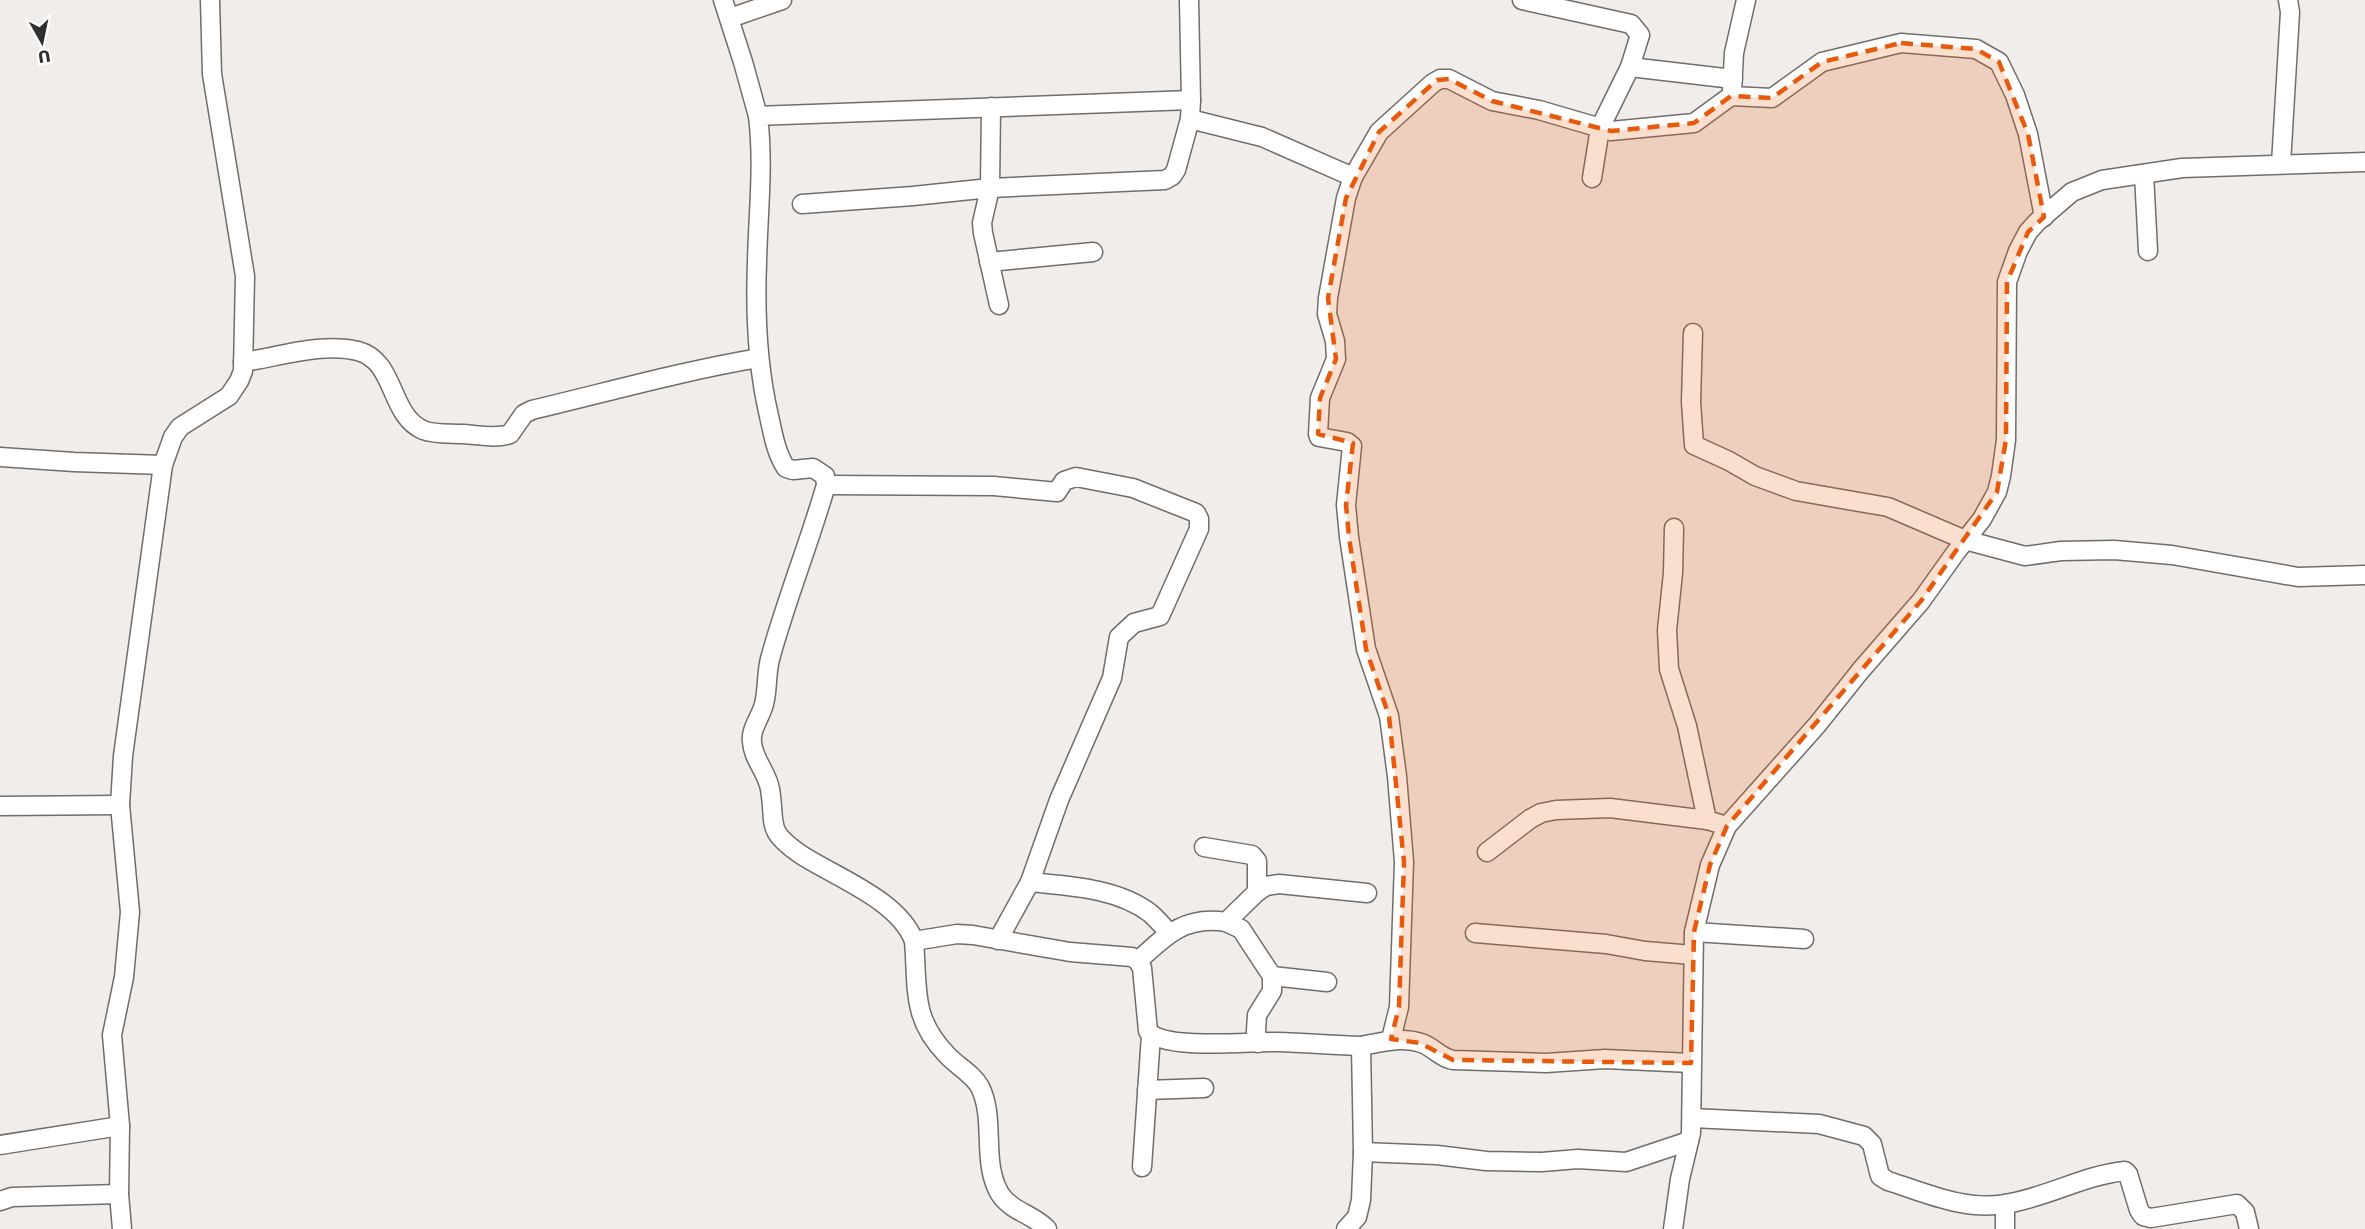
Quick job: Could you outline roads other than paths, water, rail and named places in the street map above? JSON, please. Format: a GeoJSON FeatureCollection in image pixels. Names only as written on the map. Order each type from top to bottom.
{"type":"FeatureCollection","features":[{"type":"Feature","properties":{"kind":"street"},"geometry":{"type":"LineString","coordinates":[[122,1229],[119,1194],[120,1126],[112,1035],[123,977],[130,912],[120,805],[123,756],[163,465],[173,437],[180,427],[229,396],[239,381],[243,362],[245,276],[212,74],[210,0]]}},
{"type":"Feature","properties":{"kind":"street"},"geometry":{"type":"LineString","coordinates":[[723,0],[758,116],[760,174],[756,315],[759,358],[767,407],[782,462],[786,468],[793,470],[813,468],[825,476],[826,485],[770,660],[762,713],[752,733],[754,754],[767,778],[770,790],[772,824],[783,843],[819,867],[873,895],[905,926],[914,941],[917,1000],[921,1017],[931,1037],[976,1081],[981,1089],[985,1103],[993,1176],[1000,1193],[1010,1205],[1032,1216],[1047,1229]]}},
{"type":"Feature","properties":{"kind":"street"},"geometry":{"type":"LineString","coordinates":[[730,18],[783,0]]}},
{"type":"Feature","properties":{"kind":"street"},"geometry":{"type":"LineString","coordinates":[[802,204],[990,188],[1165,180],[1176,170],[1190,119],[1189,0]]}},
{"type":"Feature","properties":{"kind":"street"},"geometry":{"type":"LineString","coordinates":[[1522,0],[1631,24],[1640,35],[1630,67],[1600,128],[1592,178]]}},
{"type":"Feature","properties":{"kind":"street"},"geometry":{"type":"LineString","coordinates":[[1391,1039],[1400,1007],[1404,878],[1397,777],[1389,716],[1366,649],[1349,537],[1346,505],[1352,446],[1347,442],[1320,437],[1318,434],[1320,398],[1336,359],[1335,341],[1327,314],[1328,298],[1346,198],[1353,177],[1379,132],[1440,79],[1449,79],[1492,101],[1539,110],[1611,131],[1694,123],[1732,88],[1734,53],[1746,0]]}},
{"type":"Feature","properties":{"kind":"street"},"geometry":{"type":"LineString","coordinates":[[2282,164],[2290,12],[2288,0]]}},
{"type":"Feature","properties":{"kind":"street"},"geometry":{"type":"LineString","coordinates":[[1630,67],[1772,98],[1822,62],[1901,43],[1976,49],[1999,62],[2015,95],[2028,134],[2044,217]]}},
{"type":"Feature","properties":{"kind":"street"},"geometry":{"type":"LineString","coordinates":[[758,116],[1191,100]]}},
{"type":"Feature","properties":{"kind":"street"},"geometry":{"type":"LineString","coordinates":[[991,107],[990,188],[982,223],[999,305]]}},
{"type":"Feature","properties":{"kind":"street"},"geometry":{"type":"LineString","coordinates":[[1190,119],[1262,137],[1353,177]]}},
{"type":"Feature","properties":{"kind":"street"},"geometry":{"type":"LineString","coordinates":[[1673,1229],[1692,1118],[1694,932],[1710,864],[1727,826],[1817,725],[1921,601],[1982,519],[1997,492],[2006,440],[2007,282],[2012,263],[2028,232],[2072,192],[2102,180],[2182,168],[2365,162]]}},
{"type":"Feature","properties":{"kind":"street"},"geometry":{"type":"LineString","coordinates":[[2144,174],[2148,251]]}},
{"type":"Feature","properties":{"kind":"street"},"geometry":{"type":"LineString","coordinates":[[989,262],[1093,252]]}},
{"type":"Feature","properties":{"kind":"street"},"geometry":{"type":"LineString","coordinates":[[1693,333],[1691,402],[1694,445],[1765,480],[1796,490],[1888,507],[1965,540],[2025,556],[2061,551],[2114,550],[2172,555],[2298,577],[2365,575]]}},
{"type":"Feature","properties":{"kind":"street"},"geometry":{"type":"LineString","coordinates":[[243,362],[327,349],[358,351],[375,361],[383,369],[406,416],[415,425],[425,430],[441,433],[496,436],[510,434],[524,414],[532,410],[615,391],[675,374],[759,358]]}},
{"type":"Feature","properties":{"kind":"street"},"geometry":{"type":"LineString","coordinates":[[0,457],[163,465]]}},
{"type":"Feature","properties":{"kind":"street"},"geometry":{"type":"LineString","coordinates":[[826,485],[994,486],[1057,492],[1064,481],[1076,477],[1133,488],[1196,513],[1199,519],[1199,529],[1160,616],[1134,623],[1119,637],[1112,678],[1059,800],[1030,882],[998,940]]}},
{"type":"Feature","properties":{"kind":"street"},"geometry":{"type":"LineString","coordinates":[[1674,528],[1673,573],[1667,630],[1669,669],[1687,726],[1707,820]]}},
{"type":"Feature","properties":{"kind":"street"},"geometry":{"type":"LineString","coordinates":[[0,806],[120,805]]}},
{"type":"Feature","properties":{"kind":"street"},"geometry":{"type":"LineString","coordinates":[[1487,852],[1530,819],[1541,813],[1556,810],[1618,809],[1707,820],[1727,826]]}},
{"type":"Feature","properties":{"kind":"street"},"geometry":{"type":"LineString","coordinates":[[1204,847],[1252,855],[1257,861],[1257,892]]}},
{"type":"Feature","properties":{"kind":"street"},"geometry":{"type":"LineString","coordinates":[[1030,882],[1075,887],[1120,897],[1149,912],[1169,933]]}},
{"type":"Feature","properties":{"kind":"street"},"geometry":{"type":"LineString","coordinates":[[1226,922],[1266,886],[1279,884],[1367,893]]}},
{"type":"Feature","properties":{"kind":"street"},"geometry":{"type":"LineString","coordinates":[[1138,961],[1169,933],[1194,922],[1226,922],[1241,929],[1272,976],[1272,991],[1257,1015],[1258,1043]]}},
{"type":"Feature","properties":{"kind":"street"},"geometry":{"type":"LineString","coordinates":[[1694,932],[1804,939]]}},
{"type":"Feature","properties":{"kind":"street"},"geometry":{"type":"LineString","coordinates":[[1475,933],[1606,944],[1645,951],[1693,955]]}},
{"type":"Feature","properties":{"kind":"street"},"geometry":{"type":"LineString","coordinates":[[914,941],[957,934],[1070,952],[1132,957],[1138,961],[1142,968],[1146,1024],[1151,1035],[1142,1167]]}},
{"type":"Feature","properties":{"kind":"street"},"geometry":{"type":"LineString","coordinates":[[1272,976],[1327,982]]}},
{"type":"Feature","properties":{"kind":"street"},"geometry":{"type":"LineString","coordinates":[[1151,1035],[1160,1038],[1228,1045],[1258,1043],[1361,1046],[1391,1039],[1420,1043],[1446,1059],[1454,1060],[1552,1063],[1605,1059],[1691,1063]]}},
{"type":"Feature","properties":{"kind":"street"},"geometry":{"type":"LineString","coordinates":[[1346,1229],[1357,1217],[1361,1200],[1363,1152],[1361,1046]]}},
{"type":"Feature","properties":{"kind":"street"},"geometry":{"type":"LineString","coordinates":[[1147,1090],[1204,1088]]}},
{"type":"Feature","properties":{"kind":"street"},"geometry":{"type":"LineString","coordinates":[[1692,1118],[1819,1124],[1853,1133],[1870,1140],[1880,1176],[1888,1181],[1951,1201],[1979,1205],[2005,1204],[2125,1172],[2128,1174],[2139,1210],[2144,1216],[2151,1218],[2237,1204],[2245,1212],[2249,1229]]}},
{"type":"Feature","properties":{"kind":"street"},"geometry":{"type":"LineString","coordinates":[[0,1145],[120,1126]]}},
{"type":"Feature","properties":{"kind":"street"},"geometry":{"type":"LineString","coordinates":[[1363,1152],[1437,1155],[1486,1161],[1542,1162],[1578,1159],[1626,1162],[1689,1141]]}},
{"type":"Feature","properties":{"kind":"street"},"geometry":{"type":"LineString","coordinates":[[0,1200],[12,1197],[119,1194]]}},
{"type":"Feature","properties":{"kind":"street"},"geometry":{"type":"LineString","coordinates":[[2005,1204],[2005,1229]]}}]}
